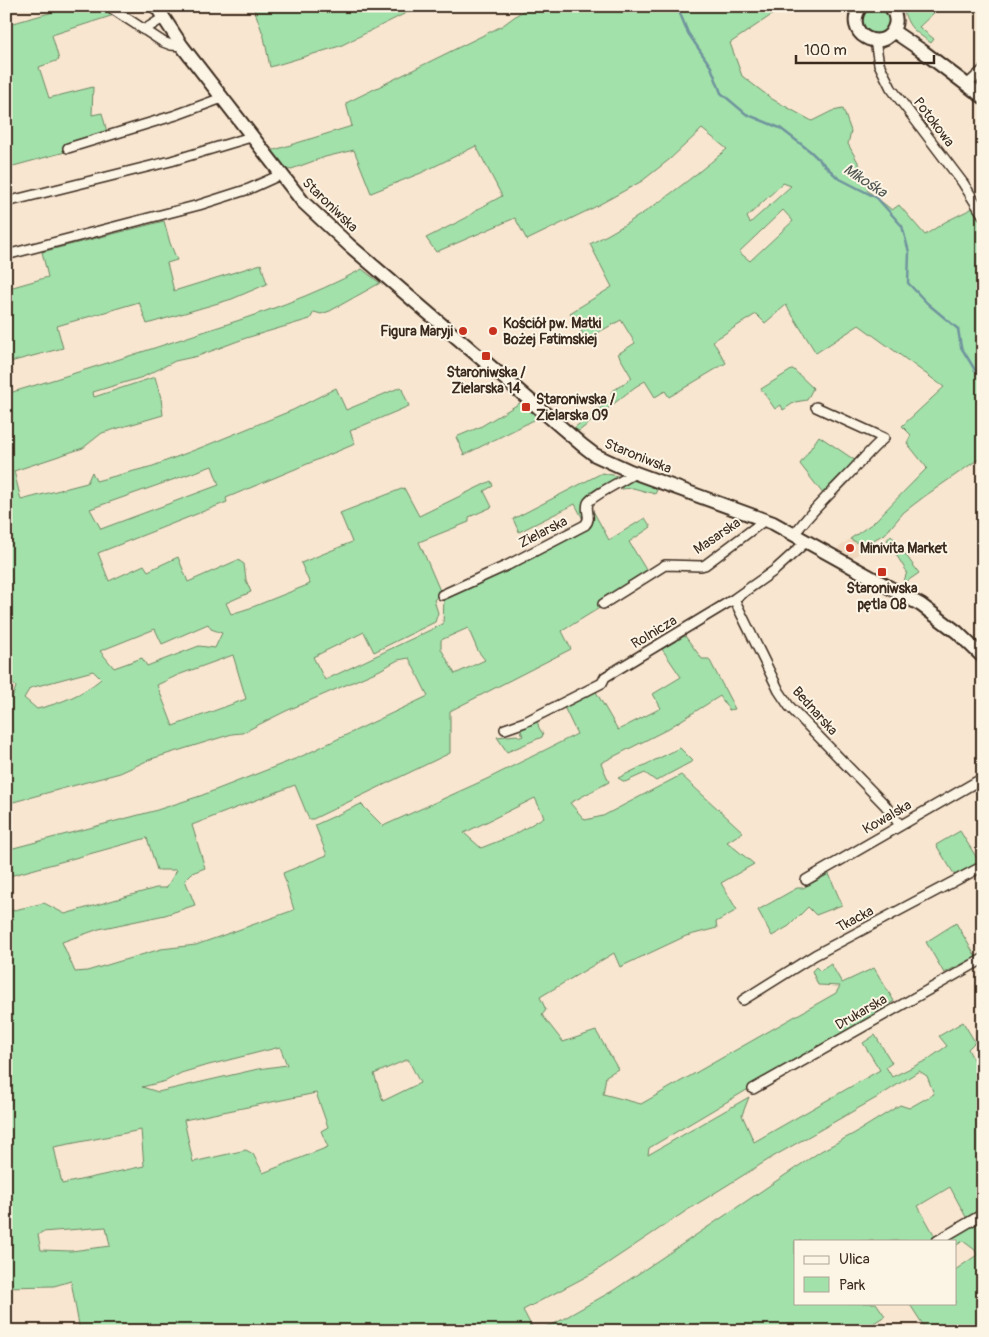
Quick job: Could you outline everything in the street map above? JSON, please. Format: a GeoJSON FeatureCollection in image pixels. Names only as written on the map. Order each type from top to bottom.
{"type":"FeatureCollection","features":[{"type":"Feature","properties":{"kind":"street"},"geometry":{"type":"LineString","coordinates":[[108,6],[163,42],[182,46]]}},
{"type":"Feature","properties":{"kind":"street","name":"Staroniwska"},"geometry":{"type":"LineString","coordinates":[[156,6],[182,46],[280,175],[303,202],[329,228],[582,445],[596,455],[634,472],[765,520],[794,534],[892,588],[940,618],[983,657]]}},
{"type":"Feature","properties":{"kind":"street"},"geometry":{"type":"LineString","coordinates":[[861,6],[856,16],[856,26],[862,35],[876,41],[886,38],[893,31],[896,18],[890,6]]}},
{"type":"Feature","properties":{"kind":"street"},"geometry":{"type":"LineString","coordinates":[[144,30],[163,18]]}},
{"type":"Feature","properties":{"kind":"street"},"geometry":{"type":"LineString","coordinates":[[893,31],[983,97]]}},
{"type":"Feature","properties":{"kind":"street","name":"Potokowa"},"geometry":{"type":"LineString","coordinates":[[876,41],[879,64],[891,88],[963,183],[983,214]]}},
{"type":"Feature","properties":{"kind":"street"},"geometry":{"type":"LineString","coordinates":[[967,85],[983,70]]}},
{"type":"Feature","properties":{"kind":"street"},"geometry":{"type":"LineString","coordinates":[[68,148],[176,115],[222,98]]}},
{"type":"Feature","properties":{"kind":"street"},"geometry":{"type":"LineString","coordinates":[[6,202],[171,161],[251,137]]}},
{"type":"Feature","properties":{"kind":"street"},"geometry":{"type":"LineString","coordinates":[[6,255],[199,205],[249,189],[280,175]]}},
{"type":"Feature","properties":{"kind":"street"},"geometry":{"type":"LineString","coordinates":[[794,534],[809,515],[852,472],[866,454],[884,438],[816,407]]}},
{"type":"Feature","properties":{"kind":"street","name":"Zielarska"},"geometry":{"type":"LineString","coordinates":[[442,595],[508,565],[585,525],[589,517],[589,500],[626,480],[634,472]]}},
{"type":"Feature","properties":{"kind":"street","name":"Masarska"},"geometry":{"type":"LineString","coordinates":[[603,604],[665,565],[705,565],[765,520]]}},
{"type":"Feature","properties":{"kind":"street","name":"Rolnicza"},"geometry":{"type":"LineString","coordinates":[[505,729],[532,719],[602,683],[604,677],[734,599],[775,570],[807,541]]}},
{"type":"Feature","properties":{"kind":"street","name":"Bednarska"},"geometry":{"type":"LineString","coordinates":[[734,599],[779,691],[789,706],[886,805],[900,825]]}},
{"type":"Feature","properties":{"kind":"street","name":"Kowalska"},"geometry":{"type":"LineString","coordinates":[[806,880],[983,778]]}},
{"type":"Feature","properties":{"kind":"street","name":"Tkacka"},"geometry":{"type":"LineString","coordinates":[[743,1000],[815,955],[983,866]]}},
{"type":"Feature","properties":{"kind":"street","name":"Drukarska"},"geometry":{"type":"LineString","coordinates":[[753,1089],[983,959]]}},
{"type":"Feature","properties":{"kind":"street"},"geometry":{"type":"LineString","coordinates":[[940,1240],[983,1214]]}},
{"type":"Feature","properties":{"kind":"shaded area"},"geometry":{"type":"Polygon","coordinates":[[[850,539],[866,547],[858,551],[859,554],[853,557],[837,549],[850,539]]]}},
{"type":"Feature","properties":{"kind":"green space"},"geometry":{"type":"Polygon","coordinates":[[[75,6],[101,6],[114,15],[52,35],[59,60],[39,67],[49,98],[93,87],[92,115],[102,113],[107,132],[65,145],[65,152],[6,168],[6,25],[75,6]]]}},
{"type":"Feature","properties":{"kind":"green space"},"geometry":{"type":"Polygon","coordinates":[[[264,6],[420,6],[340,46],[270,67],[264,37],[254,9],[264,6]]]}},
{"type":"Feature","properties":{"kind":"green space"},"geometry":{"type":"Polygon","coordinates":[[[529,6],[785,6],[730,43],[742,76],[772,99],[812,121],[832,111],[843,109],[851,131],[848,144],[864,173],[868,191],[892,210],[899,205],[925,235],[945,222],[973,208],[983,226],[983,456],[904,512],[886,533],[870,542],[866,547],[850,539],[873,523],[927,468],[907,443],[911,435],[902,426],[944,387],[859,325],[816,353],[786,305],[765,323],[756,314],[713,341],[726,363],[669,397],[665,391],[655,397],[645,381],[579,431],[574,428],[614,397],[611,392],[632,378],[618,354],[635,343],[621,320],[586,339],[570,313],[612,287],[590,244],[644,212],[727,149],[702,129],[670,159],[642,181],[593,208],[527,240],[515,218],[436,252],[426,238],[466,218],[502,196],[476,146],[421,173],[371,193],[354,150],[325,157],[286,171],[271,151],[352,126],[346,103],[502,26],[529,6]],[[783,183],[747,217],[750,223],[791,186],[783,183]],[[783,210],[739,252],[750,261],[793,221],[783,210]]]}},
{"type":"Feature","properties":{"kind":"green space"},"geometry":{"type":"Polygon","coordinates":[[[902,6],[941,6],[919,27],[934,39],[931,43],[912,28],[902,6]]]}},
{"type":"Feature","properties":{"kind":"green space"},"geometry":{"type":"Polygon","coordinates":[[[876,7],[885,11],[889,20],[885,29],[876,33],[867,29],[863,20],[867,11],[876,7]]]}},
{"type":"Feature","properties":{"kind":"green space"},"geometry":{"type":"Polygon","coordinates":[[[164,221],[177,260],[167,263],[174,291],[261,264],[267,284],[232,299],[147,324],[139,302],[57,326],[63,348],[6,363],[6,289],[48,277],[42,252],[164,221]]]}},
{"type":"Feature","properties":{"kind":"green space"},"geometry":{"type":"Polygon","coordinates":[[[362,269],[380,283],[330,311],[321,314],[314,312],[310,319],[246,338],[198,356],[175,361],[143,377],[93,392],[94,397],[155,377],[161,398],[163,415],[102,433],[83,448],[14,471],[21,500],[87,483],[92,472],[96,481],[153,466],[293,410],[336,388],[346,410],[401,387],[409,406],[350,431],[355,444],[226,498],[227,502],[98,553],[109,581],[144,565],[148,571],[178,557],[188,582],[238,560],[244,564],[246,580],[251,592],[226,603],[231,614],[310,584],[301,563],[352,542],[340,513],[404,488],[419,516],[491,481],[493,486],[484,491],[492,507],[469,517],[469,522],[419,542],[441,593],[434,600],[438,613],[435,622],[374,652],[364,632],[313,657],[325,680],[443,624],[444,599],[591,522],[592,509],[609,540],[645,518],[651,527],[629,542],[648,573],[599,602],[601,607],[562,631],[571,649],[450,711],[450,753],[313,819],[309,819],[295,785],[192,825],[205,868],[192,873],[185,880],[195,905],[165,915],[99,929],[62,942],[75,972],[87,971],[161,949],[196,945],[294,910],[283,873],[327,855],[315,825],[361,804],[383,826],[489,778],[577,734],[564,707],[595,690],[618,730],[661,708],[653,694],[681,677],[662,649],[685,636],[702,659],[709,659],[735,709],[729,710],[720,696],[664,731],[601,763],[609,782],[570,803],[585,820],[603,816],[681,775],[743,832],[727,842],[754,864],[721,883],[737,910],[716,922],[717,928],[686,936],[620,967],[614,953],[540,997],[546,1010],[542,1015],[563,1042],[596,1031],[618,1069],[606,1076],[603,1094],[641,1104],[836,993],[840,986],[818,985],[812,971],[816,967],[820,971],[831,964],[842,983],[874,968],[894,1001],[649,1148],[648,1155],[749,1097],[742,1115],[754,1142],[880,1070],[863,1043],[875,1035],[892,1063],[886,1067],[892,1077],[927,1060],[947,1046],[939,1036],[963,1022],[975,1042],[968,1049],[978,1069],[983,1067],[983,1210],[967,1219],[950,1187],[918,1206],[936,1238],[933,1240],[794,1240],[794,1304],[877,1304],[885,1316],[861,1331],[534,1331],[80,1331],[71,1281],[54,1286],[6,1287],[6,912],[44,903],[65,914],[156,888],[166,888],[177,870],[157,870],[147,838],[6,877],[6,850],[154,811],[200,796],[300,757],[428,696],[409,658],[398,660],[242,733],[232,734],[151,759],[120,773],[6,804],[6,700],[12,698],[16,687],[11,682],[6,687],[6,394],[246,318],[305,296],[362,269]],[[212,466],[90,509],[101,529],[219,485],[212,466]],[[208,624],[162,644],[155,629],[100,651],[114,668],[142,658],[147,666],[199,646],[215,648],[222,633],[211,629],[208,624]],[[468,628],[441,640],[441,649],[455,674],[485,660],[478,651],[468,628]],[[233,655],[178,675],[157,685],[173,726],[246,699],[233,655]],[[93,671],[30,688],[24,698],[37,709],[71,698],[101,679],[93,671]],[[535,798],[464,833],[481,848],[514,835],[544,817],[535,798]],[[280,1047],[181,1073],[166,1081],[142,1087],[158,1092],[258,1069],[287,1065],[280,1047]],[[408,1059],[374,1074],[383,1101],[420,1083],[408,1059]],[[919,1071],[692,1207],[593,1273],[523,1310],[534,1331],[556,1323],[614,1290],[821,1151],[855,1133],[900,1105],[909,1108],[934,1094],[927,1076],[919,1071]],[[316,1093],[184,1120],[193,1162],[246,1150],[253,1154],[263,1173],[328,1147],[321,1131],[328,1127],[316,1093]],[[141,1130],[54,1147],[62,1184],[144,1166],[141,1130]],[[106,1227],[42,1232],[38,1235],[41,1250],[71,1251],[110,1246],[106,1227]]]}},
{"type":"Feature","properties":{"kind":"green space"},"geometry":{"type":"Polygon","coordinates":[[[793,369],[813,388],[807,400],[795,402],[783,410],[781,405],[775,409],[761,389],[793,369]]]}},
{"type":"Feature","properties":{"kind":"green space"},"geometry":{"type":"Polygon","coordinates":[[[520,403],[538,418],[464,455],[456,437],[480,427],[520,403]]]}},
{"type":"Feature","properties":{"kind":"green space"},"geometry":{"type":"Polygon","coordinates":[[[819,436],[856,461],[824,495],[800,464],[819,436]]]}},
{"type":"Feature","properties":{"kind":"green space"},"geometry":{"type":"Polygon","coordinates":[[[602,473],[623,477],[584,501],[585,523],[575,504],[519,532],[513,519],[602,473]]]}},
{"type":"Feature","properties":{"kind":"green space"},"geometry":{"type":"Polygon","coordinates":[[[636,478],[659,486],[655,494],[633,488],[621,489],[625,483],[636,478]]]}},
{"type":"Feature","properties":{"kind":"green space"},"geometry":{"type":"Polygon","coordinates":[[[891,535],[919,573],[903,584],[907,572],[887,540],[891,535]]]}},
{"type":"Feature","properties":{"kind":"green space"},"geometry":{"type":"Polygon","coordinates":[[[537,720],[543,734],[542,737],[507,752],[497,737],[523,736],[521,731],[523,727],[537,720]]]}},
{"type":"Feature","properties":{"kind":"green space"},"geometry":{"type":"Polygon","coordinates":[[[680,748],[693,761],[656,781],[645,773],[625,782],[618,778],[680,748]]]}},
{"type":"Feature","properties":{"kind":"green space"},"geometry":{"type":"Polygon","coordinates":[[[960,831],[980,863],[956,877],[936,845],[960,831]]]}},
{"type":"Feature","properties":{"kind":"green space"},"geometry":{"type":"Polygon","coordinates":[[[829,874],[842,905],[816,915],[808,907],[789,926],[772,936],[758,910],[797,888],[803,888],[829,874]]]}},
{"type":"Feature","properties":{"kind":"green space"},"geometry":{"type":"Polygon","coordinates":[[[956,923],[976,957],[944,973],[926,942],[956,923]]]}},
{"type":"Feature","properties":{"kind":"green space"},"geometry":{"type":"Polygon","coordinates":[[[983,1218],[983,1331],[927,1331],[910,1304],[956,1304],[956,1269],[977,1255],[975,1250],[963,1241],[956,1245],[956,1240],[946,1240],[983,1218]]]}},
{"type":"Feature","properties":{"kind":"waterway","name":"Mikośka"},"geometry":{"type":"LineString","coordinates":[[677,6],[688,33],[711,67],[721,93],[746,114],[780,128],[810,151],[838,178],[877,198],[902,226],[909,252],[908,283],[928,304],[958,329],[961,347],[975,370],[983,377]]}},
{"type":"Feature","properties":{"kind":"place","name":"Figura Maryji"},"geometry":{"type":"Point","coordinates":[463,331]}},
{"type":"Feature","properties":{"kind":"place","name":"Kościół pw. Matki Bożej Fatimskiej"},"geometry":{"type":"Point","coordinates":[493,331]}},
{"type":"Feature","properties":{"kind":"place","name":"Staroniwska / Zielarska 14"},"geometry":{"type":"Point","coordinates":[486,356]}},
{"type":"Feature","properties":{"kind":"place","name":"Staroniwska / Zielarska 09"},"geometry":{"type":"Point","coordinates":[526,407]}},
{"type":"Feature","properties":{"kind":"place","name":"Minivita Market"},"geometry":{"type":"Point","coordinates":[850,548]}},
{"type":"Feature","properties":{"kind":"place","name":"Staroniwska pętla 08"},"geometry":{"type":"Point","coordinates":[882,572]}}]}
